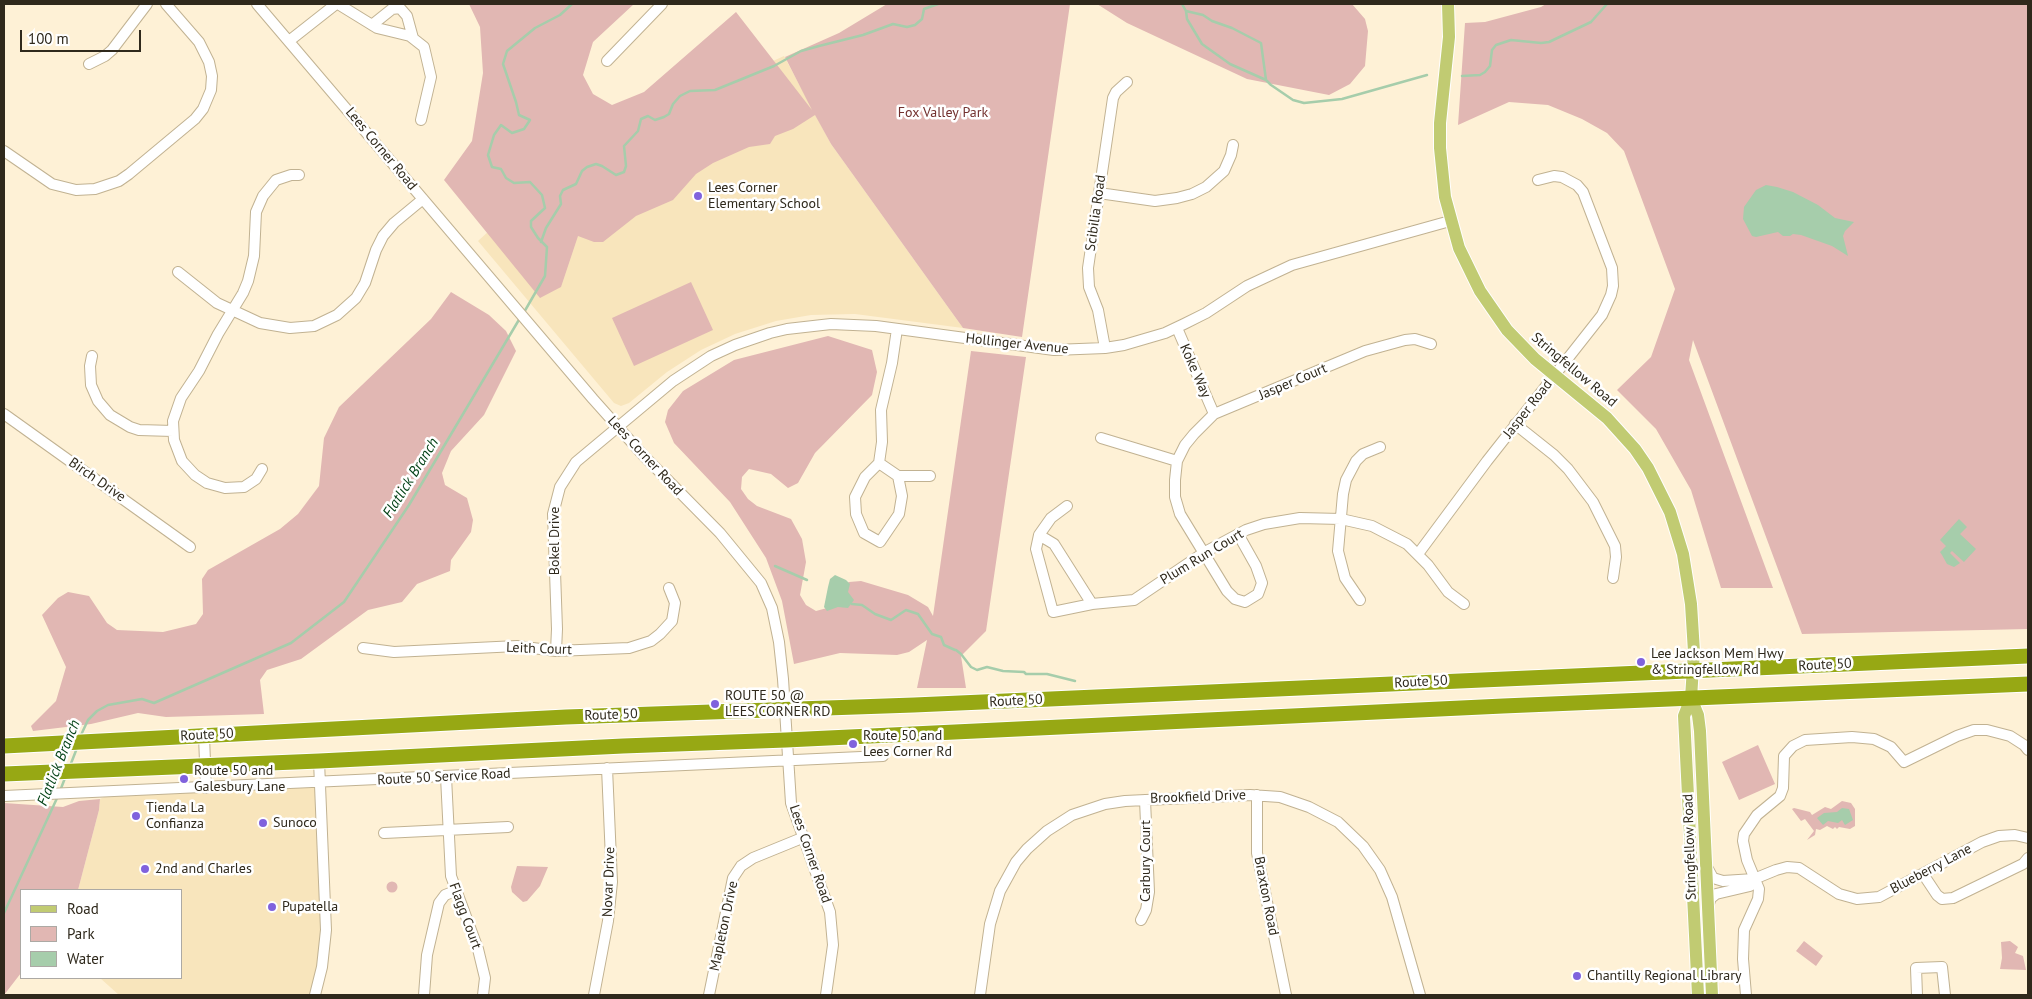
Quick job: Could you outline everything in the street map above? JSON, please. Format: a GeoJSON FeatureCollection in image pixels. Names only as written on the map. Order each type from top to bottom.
{"type":"FeatureCollection","features":[{"type":"Feature","properties":{"kind":"highway","name":"Route 50"},"geometry":{"type":"LineString","coordinates":[[4,746],[566,717],[924,705],[2028,656]]}},
{"type":"Feature","properties":{"kind":"highway","name":"Route 50"},"geometry":{"type":"LineString","coordinates":[[4,774],[2028,684]]}},
{"type":"Feature","properties":{"kind":"main road","name":"Stringfellow Road"},"geometry":{"type":"LineString","coordinates":[[1448,4],[1449,37],[1440,123],[1440,148],[1445,197],[1450,221],[1469,270],[1493,311],[1518,342],[1535,359],[1620,430],[1648,468],[1670,512],[1683,554],[1692,614],[1693,670],[1691,698],[1684,716],[1698,995]]}},
{"type":"Feature","properties":{"kind":"main road","name":"Stringfellow Road"},"geometry":{"type":"LineString","coordinates":[[1691,698],[1698,715],[1700,731],[1712,995]]}},
{"type":"Feature","properties":{"kind":"street"},"geometry":{"type":"LineString","coordinates":[[89,64],[112,50],[147,4]]}},
{"type":"Feature","properties":{"kind":"street"},"geometry":{"type":"LineString","coordinates":[[4,152],[52,184],[76,190],[95,189],[113,184],[129,174],[195,119],[203,109],[211,90],[212,76],[209,62],[199,42],[166,4]]}},
{"type":"Feature","properties":{"kind":"street","name":"Lees Corner Road"},"geometry":{"type":"LineString","coordinates":[[257,4],[642,455],[720,533],[761,583],[772,608],[783,679],[791,803],[830,912],[833,945],[826,995]]}},
{"type":"Feature","properties":{"kind":"street"},"geometry":{"type":"LineString","coordinates":[[289,41],[337,4],[377,28],[412,38],[424,47],[431,77],[421,120]]}},
{"type":"Feature","properties":{"kind":"street"},"geometry":{"type":"LineString","coordinates":[[607,62],[662,4]]}},
{"type":"Feature","properties":{"kind":"street"},"geometry":{"type":"LineString","coordinates":[[372,25],[392,9],[400,8],[407,16],[412,38]]}},
{"type":"Feature","properties":{"kind":"street","name":"Scibilia Road"},"geometry":{"type":"LineString","coordinates":[[1105,348],[1098,310],[1088,278],[1113,98],[1116,92],[1127,82]]}},
{"type":"Feature","properties":{"kind":"street"},"geometry":{"type":"LineString","coordinates":[[1099,193],[1155,201],[1192,194],[1206,187],[1224,171],[1231,156],[1232,145]]}},
{"type":"Feature","properties":{"kind":"street"},"geometry":{"type":"LineString","coordinates":[[262,469],[256,480],[244,487],[224,488],[207,482],[195,475],[182,461],[174,440],[172,431],[173,421],[181,398],[199,371],[218,334],[243,293],[252,269],[256,212],[263,196],[276,180],[291,175],[300,175]]}},
{"type":"Feature","properties":{"kind":"street","name":"Jasper Road"},"geometry":{"type":"LineString","coordinates":[[1418,554],[1515,424],[1607,307],[1611,295],[1614,277],[1608,254],[1583,192],[1577,185],[1562,178],[1554,176],[1538,180]]}},
{"type":"Feature","properties":{"kind":"street"},"geometry":{"type":"LineString","coordinates":[[178,272],[217,303],[232,311],[260,323],[282,328],[306,327],[329,320],[350,305],[361,291],[376,250],[384,236],[394,223],[422,198]]}},
{"type":"Feature","properties":{"kind":"street","name":"Hollinger Avenue"},"geometry":{"type":"LineString","coordinates":[[618,427],[688,370],[711,356],[752,338],[787,329],[814,325],[858,324],[1054,350],[1105,348],[1143,340],[1177,328],[1206,313],[1247,286],[1292,265],[1450,221]]}},
{"type":"Feature","properties":{"kind":"street","name":"Koke Way"},"geometry":{"type":"LineString","coordinates":[[1177,328],[1214,414]]}},
{"type":"Feature","properties":{"kind":"street"},"geometry":{"type":"LineString","coordinates":[[897,329],[892,363],[881,410],[882,442],[879,464],[865,478],[855,497],[856,514],[864,533],[880,542],[899,514],[902,496],[898,476]]}},
{"type":"Feature","properties":{"kind":"street","name":"Jasper Court"},"geometry":{"type":"LineString","coordinates":[[1238,534],[1256,566],[1262,583],[1258,594],[1245,602],[1234,598],[1227,591],[1205,552],[1190,533],[1180,514],[1175,497],[1174,480],[1177,461],[1185,445],[1214,414],[1365,351],[1405,340],[1415,339],[1431,344]]}},
{"type":"Feature","properties":{"kind":"street"},"geometry":{"type":"LineString","coordinates":[[92,356],[90,366],[91,385],[98,401],[110,415],[117,421],[139,430],[172,431]]}},
{"type":"Feature","properties":{"kind":"street","name":"Birch Drive"},"geometry":{"type":"LineString","coordinates":[[4,414],[190,547]]}},
{"type":"Feature","properties":{"kind":"street"},"geometry":{"type":"LineString","coordinates":[[1515,424],[1563,465],[1593,502],[1615,546],[1616,557],[1613,578]]}},
{"type":"Feature","properties":{"kind":"street","name":"Bokel Drive"},"geometry":{"type":"LineString","coordinates":[[556,651],[558,629],[553,514],[557,494],[576,462],[618,427]]}},
{"type":"Feature","properties":{"kind":"street"},"geometry":{"type":"LineString","coordinates":[[1101,438],[1177,461]]}},
{"type":"Feature","properties":{"kind":"street"},"geometry":{"type":"LineString","coordinates":[[1360,600],[1345,578],[1338,551],[1343,494],[1351,469],[1363,454],[1380,447]]}},
{"type":"Feature","properties":{"kind":"street"},"geometry":{"type":"LineString","coordinates":[[879,464],[898,476],[930,476]]}},
{"type":"Feature","properties":{"kind":"street"},"geometry":{"type":"LineString","coordinates":[[1067,506],[1051,518],[1039,534],[1054,544],[1092,604]]}},
{"type":"Feature","properties":{"kind":"street","name":"Plum Run Court"},"geometry":{"type":"LineString","coordinates":[[1039,534],[1036,549],[1053,612],[1092,604],[1134,600],[1205,552],[1238,534],[1264,524],[1282,520],[1322,517],[1356,521],[1382,530],[1402,541],[1428,564],[1448,592],[1464,604]]}},
{"type":"Feature","properties":{"kind":"street","name":"Leith Court"},"geometry":{"type":"LineString","coordinates":[[363,648],[394,652],[517,646],[556,651],[629,648],[651,641],[672,620],[675,603],[669,588]]}},
{"type":"Feature","properties":{"kind":"street"},"geometry":{"type":"LineString","coordinates":[[1746,995],[1742,959],[1744,930],[1758,899],[1759,889],[1744,850],[1744,834],[1757,815],[1780,796],[1783,788],[1784,756],[1788,750],[1805,740],[1837,737],[1874,739],[1892,747],[1904,762],[1957,736],[1974,730],[1987,730],[2010,736],[2028,750]]}},
{"type":"Feature","properties":{"kind":"street"},"geometry":{"type":"LineString","coordinates":[[204,736],[206,788]]}},
{"type":"Feature","properties":{"kind":"street","name":"Route 50 Service Road"},"geometry":{"type":"LineString","coordinates":[[4,796],[883,756]]}},
{"type":"Feature","properties":{"kind":"street"},"geometry":{"type":"LineString","coordinates":[[316,995],[322,967],[326,930],[319,761]]}},
{"type":"Feature","properties":{"kind":"street","name":"Novar Drive"},"geometry":{"type":"LineString","coordinates":[[594,995],[611,900],[611,837],[607,768]]}},
{"type":"Feature","properties":{"kind":"street","name":"Flagg Court"},"geometry":{"type":"LineString","coordinates":[[446,776],[447,829],[451,876],[478,949],[485,978],[483,995]]}},
{"type":"Feature","properties":{"kind":"street","name":"Brookfield Drive"},"geometry":{"type":"LineString","coordinates":[[980,995],[994,908],[1007,876],[1027,849],[1059,822],[1086,809],[1118,802],[1257,795],[1280,798],[1309,807],[1338,822],[1363,846],[1380,870],[1392,896],[1420,995]]}},
{"type":"Feature","properties":{"kind":"street","name":"Braxton Road"},"geometry":{"type":"LineString","coordinates":[[1257,795],[1257,853],[1286,995]]}},
{"type":"Feature","properties":{"kind":"street","name":"Carbury Court"},"geometry":{"type":"LineString","coordinates":[[1141,920],[1146,910],[1149,892],[1145,800]]}},
{"type":"Feature","properties":{"kind":"street"},"geometry":{"type":"LineString","coordinates":[[384,833],[508,826]]}},
{"type":"Feature","properties":{"kind":"street","name":"Blueberry Lane"},"geometry":{"type":"LineString","coordinates":[[1706,861],[1709,872],[1716,879],[1723,881],[1754,879],[1787,867],[1798,868],[1839,894],[1857,899],[1879,897],[1982,842],[1999,836],[2015,835],[2028,838]]}},
{"type":"Feature","properties":{"kind":"street","name":"Mapleton Drive"},"geometry":{"type":"LineString","coordinates":[[710,995],[733,878],[741,866],[752,858],[802,838]]}},
{"type":"Feature","properties":{"kind":"street"},"geometry":{"type":"LineString","coordinates":[[1923,874],[1937,895],[1942,899],[1953,898],[2016,868],[2028,858]]}},
{"type":"Feature","properties":{"kind":"street","name":"Blueberry Lane"},"geometry":{"type":"LineString","coordinates":[[1708,908],[1711,898],[1716,894],[1750,886],[1754,879]]}},
{"type":"Feature","properties":{"kind":"street"},"geometry":{"type":"LineString","coordinates":[[424,995],[427,955],[439,903],[445,895],[455,891]]}},
{"type":"Feature","properties":{"kind":"street"},"geometry":{"type":"LineString","coordinates":[[1917,995],[1916,968],[1942,967],[1945,995]]}},
{"type":"Feature","properties":{"kind":"shaded area","name":"Lees Corner Elementary School"},"geometry":{"type":"Polygon","coordinates":[[[784,56],[831,144],[963,328],[855,314],[811,315],[776,321],[735,334],[701,350],[667,372],[629,403],[621,406],[614,403],[478,241],[609,121],[729,81],[784,56]]]}},
{"type":"Feature","properties":{"kind":"shaded area"},"geometry":{"type":"Polygon","coordinates":[[[320,782],[325,945],[312,995],[119,995],[101,979],[182,979],[182,889],[78,889],[99,810],[100,799],[114,792],[320,782]]]}},
{"type":"Feature","properties":{"kind":"green space","name":"Fox Valley Park"},"geometry":{"type":"Polygon","coordinates":[[[469,4],[634,4],[593,42],[583,75],[593,94],[612,105],[644,92],[736,12],[812,110],[785,57],[839,33],[887,4],[1070,4],[1022,337],[963,328],[831,144],[815,115],[793,129],[775,136],[770,144],[749,147],[713,163],[696,174],[673,200],[636,216],[603,242],[594,242],[578,236],[561,287],[540,298],[444,180],[472,141],[483,73],[480,27],[469,4]]]}},
{"type":"Feature","properties":{"kind":"green space"},"geometry":{"type":"Polygon","coordinates":[[[1097,4],[1352,4],[1365,19],[1368,31],[1365,66],[1350,84],[1329,95],[1247,79],[1127,23],[1097,4]]]}},
{"type":"Feature","properties":{"kind":"green space"},"geometry":{"type":"Polygon","coordinates":[[[1546,4],[2028,4],[2028,629],[1802,634],[1693,340],[1689,360],[1773,588],[1721,588],[1691,490],[1656,429],[1617,390],[1651,357],[1675,289],[1624,151],[1607,133],[1582,119],[1548,105],[1509,102],[1458,125],[1465,23],[1485,22],[1546,4]]]}},
{"type":"Feature","properties":{"kind":"green space"},"geometry":{"type":"Polygon","coordinates":[[[691,282],[713,330],[634,366],[612,318],[691,282]]]}},
{"type":"Feature","properties":{"kind":"green space"},"geometry":{"type":"Polygon","coordinates":[[[451,292],[489,315],[506,331],[516,351],[484,415],[451,451],[442,473],[445,485],[467,498],[473,520],[471,532],[451,560],[450,571],[417,584],[402,602],[368,610],[301,659],[267,670],[260,680],[264,714],[166,717],[138,713],[91,724],[33,731],[31,726],[56,701],[66,667],[42,615],[58,598],[68,592],[89,596],[107,623],[117,630],[163,632],[196,624],[203,614],[202,579],[208,570],[280,529],[298,514],[319,486],[324,438],[339,407],[431,319],[451,292]]]}},
{"type":"Feature","properties":{"kind":"green space"},"geometry":{"type":"Polygon","coordinates":[[[828,336],[872,350],[877,372],[872,395],[815,453],[798,483],[788,488],[771,474],[749,469],[742,477],[741,489],[748,499],[757,506],[791,519],[802,539],[806,562],[800,595],[806,605],[816,611],[827,608],[840,588],[849,582],[861,581],[908,595],[928,607],[933,616],[971,351],[1026,357],[986,631],[961,656],[966,688],[917,688],[927,640],[909,652],[897,655],[840,653],[794,664],[782,601],[766,558],[730,502],[674,443],[665,422],[668,410],[683,391],[734,360],[828,336]]]}},
{"type":"Feature","properties":{"kind":"green space"},"geometry":{"type":"Polygon","coordinates":[[[1758,745],[1775,784],[1739,800],[1722,762],[1758,745]]]}},
{"type":"Feature","properties":{"kind":"green space"},"geometry":{"type":"Polygon","coordinates":[[[100,799],[99,810],[78,889],[20,889],[20,974],[4,995],[4,803],[63,807],[79,801],[100,799]]]}},
{"type":"Feature","properties":{"kind":"green space"},"geometry":{"type":"Polygon","coordinates":[[[1842,801],[1851,803],[1855,809],[1855,826],[1850,829],[1839,827],[1837,829],[1835,827],[1833,829],[1827,826],[1820,830],[1816,829],[1815,835],[1807,840],[1814,831],[1805,819],[1801,821],[1792,809],[1810,812],[1812,815],[1825,807],[1831,809],[1842,801]]]}},
{"type":"Feature","properties":{"kind":"green space"},"geometry":{"type":"Polygon","coordinates":[[[517,866],[548,867],[540,886],[527,901],[523,902],[512,892],[511,887],[517,866]]]}},
{"type":"Feature","properties":{"kind":"green space"},"geometry":{"type":"Polygon","coordinates":[[[390,882],[394,882],[397,887],[396,891],[390,892],[387,889],[387,885],[390,882]]]}},
{"type":"Feature","properties":{"kind":"green space"},"geometry":{"type":"Polygon","coordinates":[[[1804,941],[1823,956],[1816,966],[1796,951],[1804,941]]]}},
{"type":"Feature","properties":{"kind":"green space"},"geometry":{"type":"Polygon","coordinates":[[[2010,941],[2018,947],[2015,953],[2023,956],[2026,970],[2000,969],[2002,958],[2001,942],[2010,941]]]}},
{"type":"Feature","properties":{"kind":"water"},"geometry":{"type":"Polygon","coordinates":[[[1766,185],[1793,192],[1818,205],[1835,218],[1854,222],[1845,231],[1843,236],[1848,256],[1832,246],[1801,235],[1783,236],[1778,232],[1756,237],[1752,236],[1743,219],[1744,207],[1756,190],[1766,185]]]}},
{"type":"Feature","properties":{"kind":"water"},"geometry":{"type":"Polygon","coordinates":[[[1959,519],[1967,527],[1960,534],[1976,549],[1964,562],[1952,551],[1950,553],[1960,563],[1954,567],[1947,564],[1940,552],[1946,546],[1940,540],[1959,519]]]}},
{"type":"Feature","properties":{"kind":"water"},"geometry":{"type":"Polygon","coordinates":[[[835,575],[850,584],[848,592],[854,600],[848,608],[838,607],[827,611],[824,607],[828,587],[830,579],[835,575]]]}},
{"type":"Feature","properties":{"kind":"water"},"geometry":{"type":"Polygon","coordinates":[[[1842,808],[1849,809],[1853,820],[1845,825],[1842,820],[1838,823],[1828,821],[1823,825],[1817,818],[1824,813],[1837,812],[1842,808]]]}},
{"type":"Feature","properties":{"kind":"waterway","name":"Flatlick Branch"},"geometry":{"type":"LineString","coordinates":[[523,314],[545,276],[547,247],[531,227],[531,221],[545,208],[542,195],[530,182],[514,183],[506,178],[501,169],[492,167],[488,155],[494,135],[501,125],[512,133],[524,129],[530,120],[519,115],[503,64],[507,51],[535,28],[560,15],[572,4]]}},
{"type":"Feature","properties":{"kind":"waterway"},"geometry":{"type":"LineString","coordinates":[[541,242],[546,228],[561,204],[560,196],[563,190],[576,184],[582,171],[596,164],[616,175],[624,172],[626,166],[624,146],[638,131],[641,119],[648,116],[655,120],[664,117],[669,114],[673,104],[680,96],[690,91],[715,90],[774,66],[801,51],[863,35],[893,24],[907,27],[915,25],[922,19],[924,9],[938,4]]}},
{"type":"Feature","properties":{"kind":"waterway"},"geometry":{"type":"LineString","coordinates":[[1182,4],[1186,11],[1187,19],[1202,44],[1230,64],[1266,80],[1293,100],[1304,103],[1342,99],[1427,75]]}},
{"type":"Feature","properties":{"kind":"waterway"},"geometry":{"type":"LineString","coordinates":[[1462,76],[1480,75],[1485,72],[1490,66],[1492,50],[1496,45],[1511,40],[1549,42],[1591,22],[1607,4]]}},
{"type":"Feature","properties":{"kind":"waterway"},"geometry":{"type":"LineString","coordinates":[[1186,11],[1203,15],[1261,43],[1266,80]]}},
{"type":"Feature","properties":{"kind":"waterway","name":"Flatlick Branch"},"geometry":{"type":"LineString","coordinates":[[81,735],[88,720],[97,711],[108,705],[142,699],[154,703],[291,643],[344,602],[409,505],[520,318]]}},
{"type":"Feature","properties":{"kind":"waterway"},"geometry":{"type":"LineString","coordinates":[[775,566],[807,580]]}},
{"type":"Feature","properties":{"kind":"waterway"},"geometry":{"type":"LineString","coordinates":[[852,604],[862,605],[875,614],[891,620],[906,610],[918,614],[932,634],[941,637],[944,645],[955,650]]}},
{"type":"Feature","properties":{"kind":"waterway"},"geometry":{"type":"LineString","coordinates":[[956,650],[971,667],[977,670],[987,667],[1003,671],[1024,672],[1026,674],[1047,674],[1075,681]]}},
{"type":"Feature","properties":{"kind":"waterway","name":"Flatlick Branch"},"geometry":{"type":"LineString","coordinates":[[70,766],[77,748]]}},
{"type":"Feature","properties":{"kind":"waterway","name":"Flatlick Branch"},"geometry":{"type":"LineString","coordinates":[[60,791],[65,778]]}},
{"type":"Feature","properties":{"kind":"waterway","name":"Flatlick Branch"},"geometry":{"type":"LineString","coordinates":[[4,913],[58,796]]}},
{"type":"Feature","properties":{"kind":"place","name":"Lees Corner Elementary School"},"geometry":{"type":"Point","coordinates":[698,196]}},
{"type":"Feature","properties":{"kind":"place","name":"Lee Jackson Mem Hwy & Stringfellow Rd"},"geometry":{"type":"Point","coordinates":[1641,662]}},
{"type":"Feature","properties":{"kind":"place","name":"ROUTE 50 @ LEES CORNER RD"},"geometry":{"type":"Point","coordinates":[715,704]}},
{"type":"Feature","properties":{"kind":"place","name":"Route 50 and Lees Corner Rd"},"geometry":{"type":"Point","coordinates":[853,744]}},
{"type":"Feature","properties":{"kind":"place","name":"Route 50 and Galesbury Lane"},"geometry":{"type":"Point","coordinates":[184,779]}},
{"type":"Feature","properties":{"kind":"place","name":"Tienda La Confianza"},"geometry":{"type":"Point","coordinates":[136,816]}},
{"type":"Feature","properties":{"kind":"place","name":"Sunoco"},"geometry":{"type":"Point","coordinates":[263,823]}},
{"type":"Feature","properties":{"kind":"place","name":"2nd and Charles"},"geometry":{"type":"Point","coordinates":[145,869]}},
{"type":"Feature","properties":{"kind":"place","name":"Pupatella"},"geometry":{"type":"Point","coordinates":[272,907]}},
{"type":"Feature","properties":{"kind":"place","name":"Chantilly Regional Library"},"geometry":{"type":"Point","coordinates":[1577,976]}}]}
